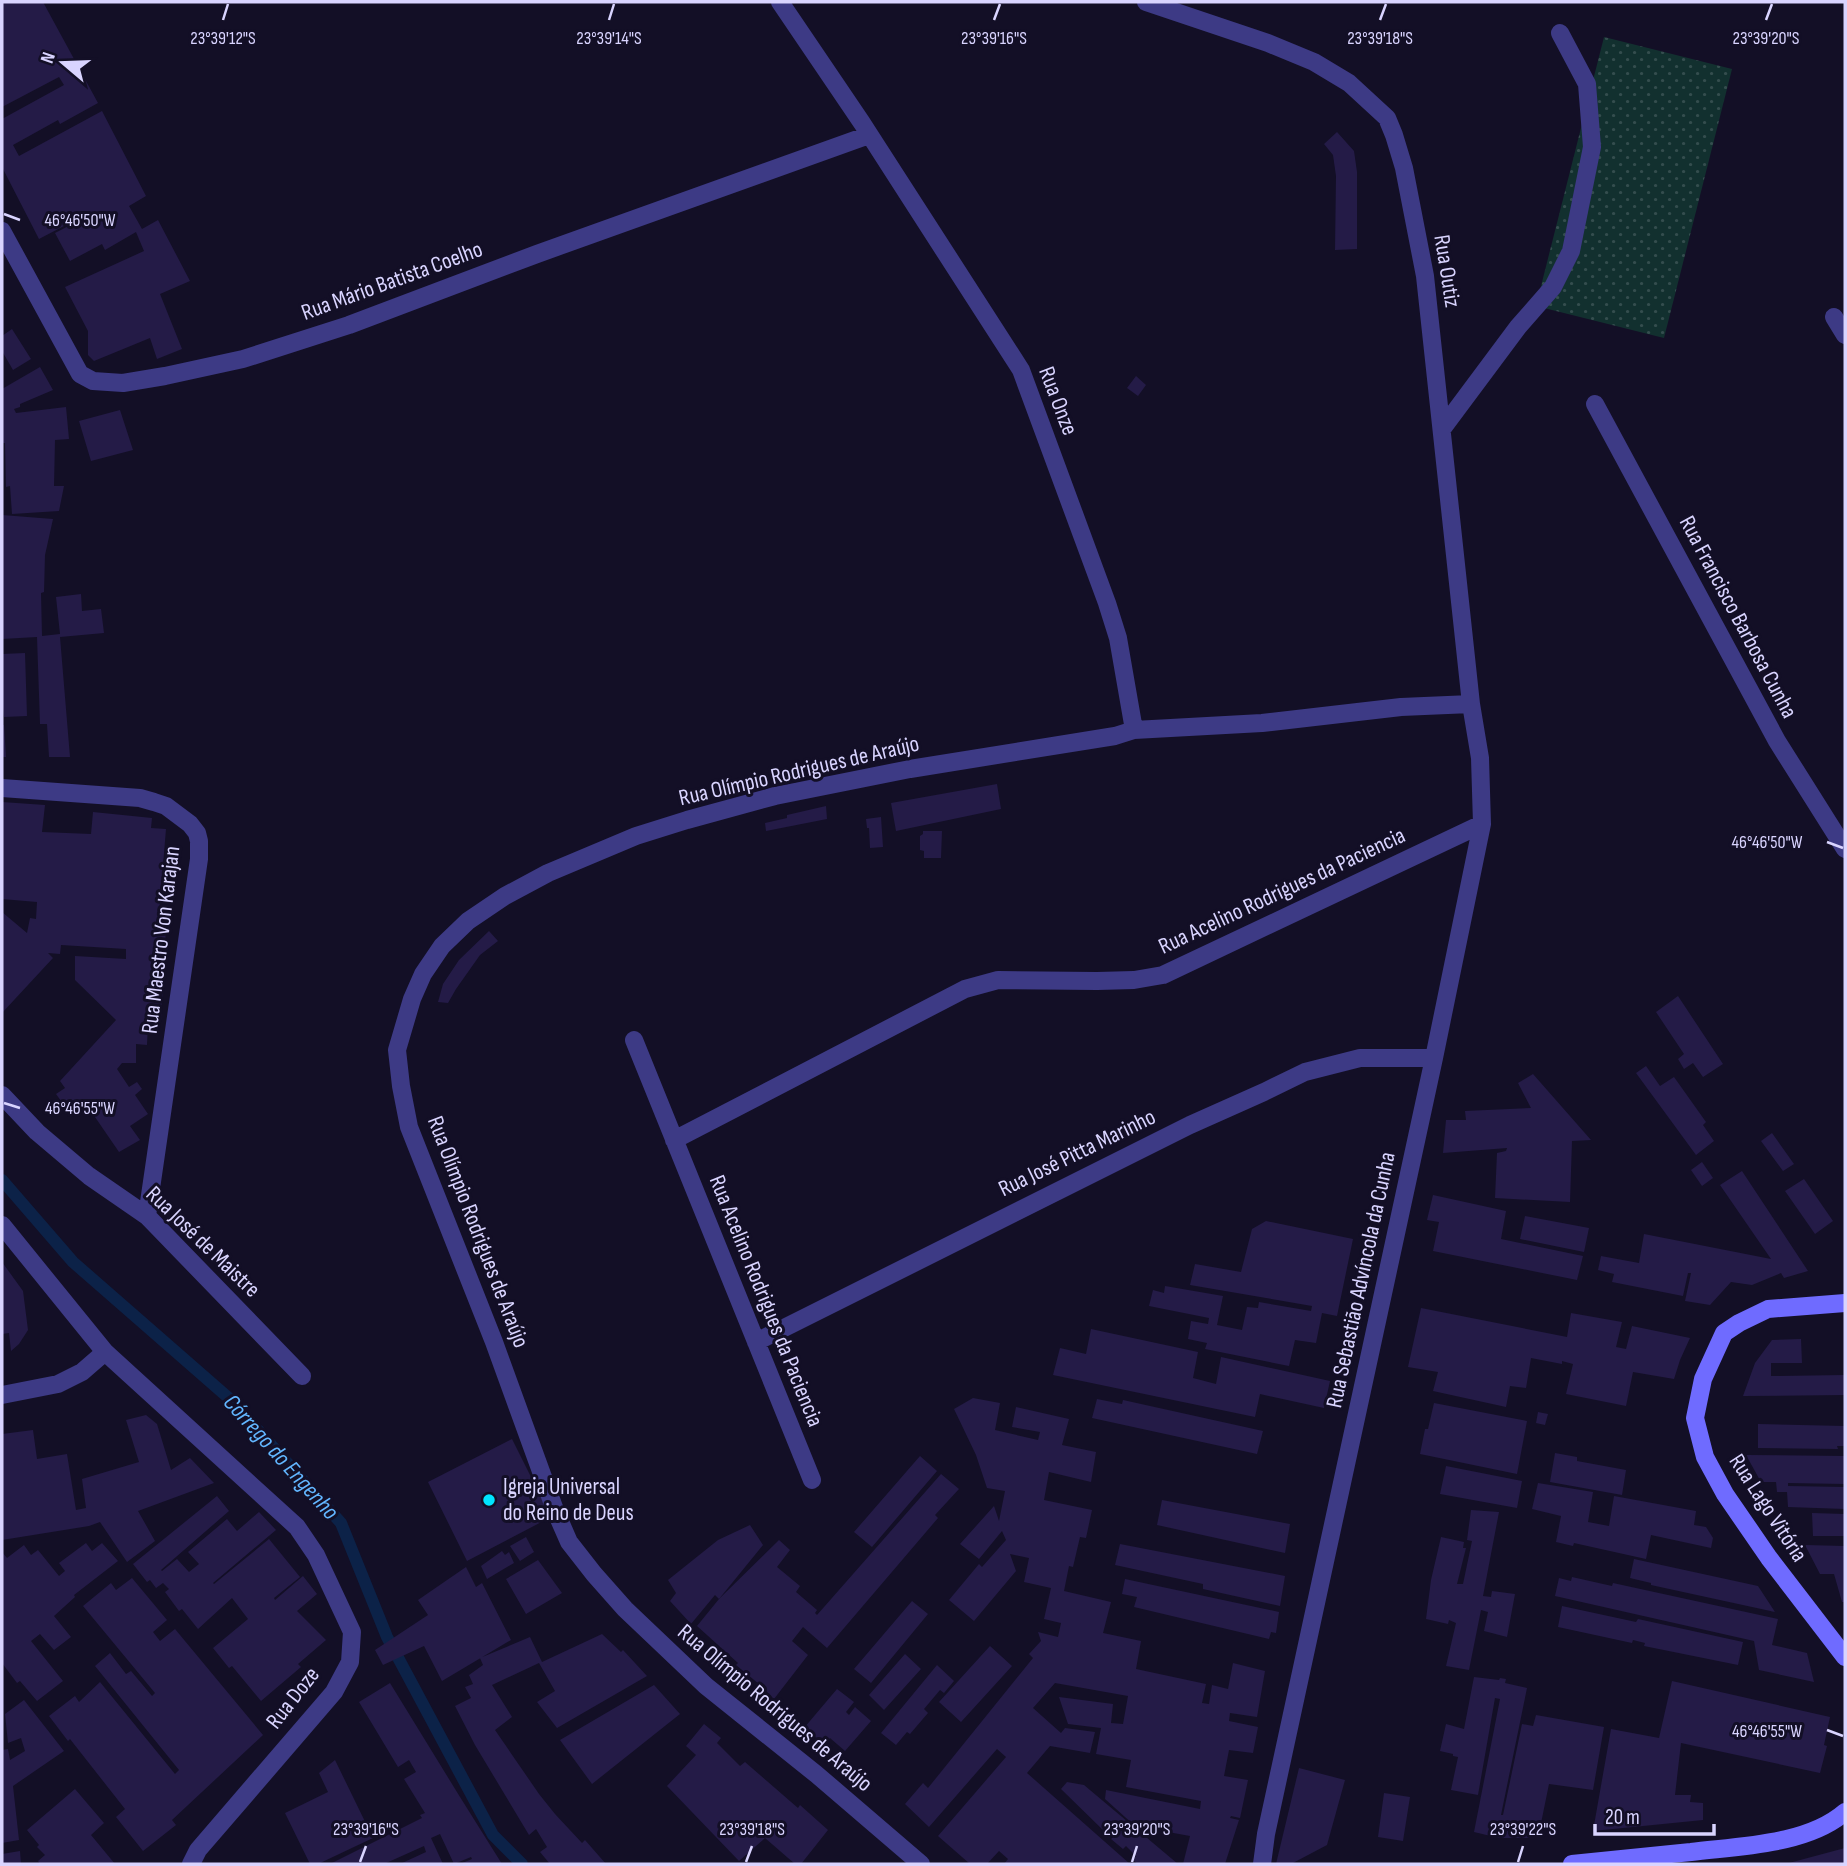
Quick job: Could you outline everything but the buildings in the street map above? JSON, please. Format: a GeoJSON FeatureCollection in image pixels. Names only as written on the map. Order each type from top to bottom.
{"type":"FeatureCollection","features":[{"type":"Feature","properties":{"kind":"street","name":"Rua Onze"},"geometry":{"type":"LineString","coordinates":[[780,2],[1021,370],[1118,638],[1134,730]]}},
{"type":"Feature","properties":{"kind":"street","name":"Rua Outiz"},"geometry":{"type":"LineString","coordinates":[[1146,2],[1268,43],[1314,62],[1349,83],[1387,118],[1404,168],[1426,276],[1471,704]]}},
{"type":"Feature","properties":{"kind":"street"},"geometry":{"type":"LineString","coordinates":[[1442,429],[1518,327],[1553,287],[1572,251],[1592,147],[1587,84],[1560,33]]}},
{"type":"Feature","properties":{"kind":"street","name":"Rua Mário Batista Coelho"},"geometry":{"type":"LineString","coordinates":[[2,231],[80,374],[93,381],[123,383],[243,359],[336,329],[865,129]]}},
{"type":"Feature","properties":{"kind":"street"},"geometry":{"type":"LineString","coordinates":[[1834,317],[1845,335]]}},
{"type":"Feature","properties":{"kind":"street","name":"Rua Francisco Barbosa Cunha"},"geometry":{"type":"LineString","coordinates":[[1595,404],[1777,741],[1845,849]]}},
{"type":"Feature","properties":{"kind":"street","name":"Rua Olímpio Rodrigues de Araújo"},"geometry":{"type":"LineString","coordinates":[[921,1864],[816,1774],[706,1686],[625,1609],[569,1542],[409,1127],[397,1050],[404,1023],[423,974],[442,946],[468,921],[505,896],[548,873],[636,836],[775,796],[911,769],[1115,736],[1134,730],[1262,723],[1401,707],[1471,704]]}},
{"type":"Feature","properties":{"kind":"street","name":"Rua Sebastião Advíncola da Cunha"},"geometry":{"type":"LineString","coordinates":[[1262,1864],[1266,1834],[1482,824],[1480,758],[1471,704]]}},
{"type":"Feature","properties":{"kind":"street","name":"Rua Maestro Von Karajan"},"geometry":{"type":"LineString","coordinates":[[2,788],[140,798],[166,806],[190,824],[197,833],[199,859],[147,1216]]}},
{"type":"Feature","properties":{"kind":"street","name":"Rua Acelino Rodrigues da Paciencia"},"geometry":{"type":"LineString","coordinates":[[674,1140],[965,989],[998,980],[1121,980],[1163,975],[1482,824]]}},
{"type":"Feature","properties":{"kind":"street","name":"Rua Acelino Rodrigues da Paciencia"},"geometry":{"type":"LineString","coordinates":[[634,1040],[812,1480]]}},
{"type":"Feature","properties":{"kind":"street","name":"Rua José Pitta Marinho"},"geometry":{"type":"LineString","coordinates":[[756,1342],[1190,1125],[1305,1072],[1360,1058],[1434,1058]]}},
{"type":"Feature","properties":{"kind":"street","name":"Rua José de Maistre"},"geometry":{"type":"LineString","coordinates":[[2,1095],[37,1132],[89,1176],[147,1216],[302,1376]]}},
{"type":"Feature","properties":{"kind":"street","name":"Rua Doze"},"geometry":{"type":"LineString","coordinates":[[2,1225],[105,1352],[297,1527],[316,1555],[352,1632],[350,1662],[334,1692],[195,1857]]}},
{"type":"Feature","properties":{"kind":"street","name":"Rua Lago Vitória"},"geometry":{"type":"LineString","coordinates":[[1845,1303],[1769,1309],[1724,1333],[1703,1379],[1695,1418],[1705,1457],[1725,1494],[1769,1558],[1845,1657]]}},
{"type":"Feature","properties":{"kind":"street"},"geometry":{"type":"LineString","coordinates":[[2,1395],[58,1384],[82,1372],[105,1352]]}},
{"type":"Feature","properties":{"kind":"street"},"geometry":{"type":"LineString","coordinates":[[1572,1864],[1758,1844],[1803,1835],[1835,1821],[1845,1812]]}},
{"type":"Feature","properties":{"kind":"green space"},"geometry":{"type":"Polygon","coordinates":[[[1604,37],[1732,69],[1664,338],[1536,306],[1604,37]]]}},
{"type":"Feature","properties":{"kind":"waterway","name":"Córrego do Engenho"},"geometry":{"type":"LineString","coordinates":[[2,1180],[73,1262],[231,1400],[341,1523],[387,1637],[493,1835],[522,1864]]}},
{"type":"Feature","properties":{"kind":"place","name":"Igreja Universal do Reino de Deus"},"geometry":{"type":"Point","coordinates":[489,1500]}}]}
